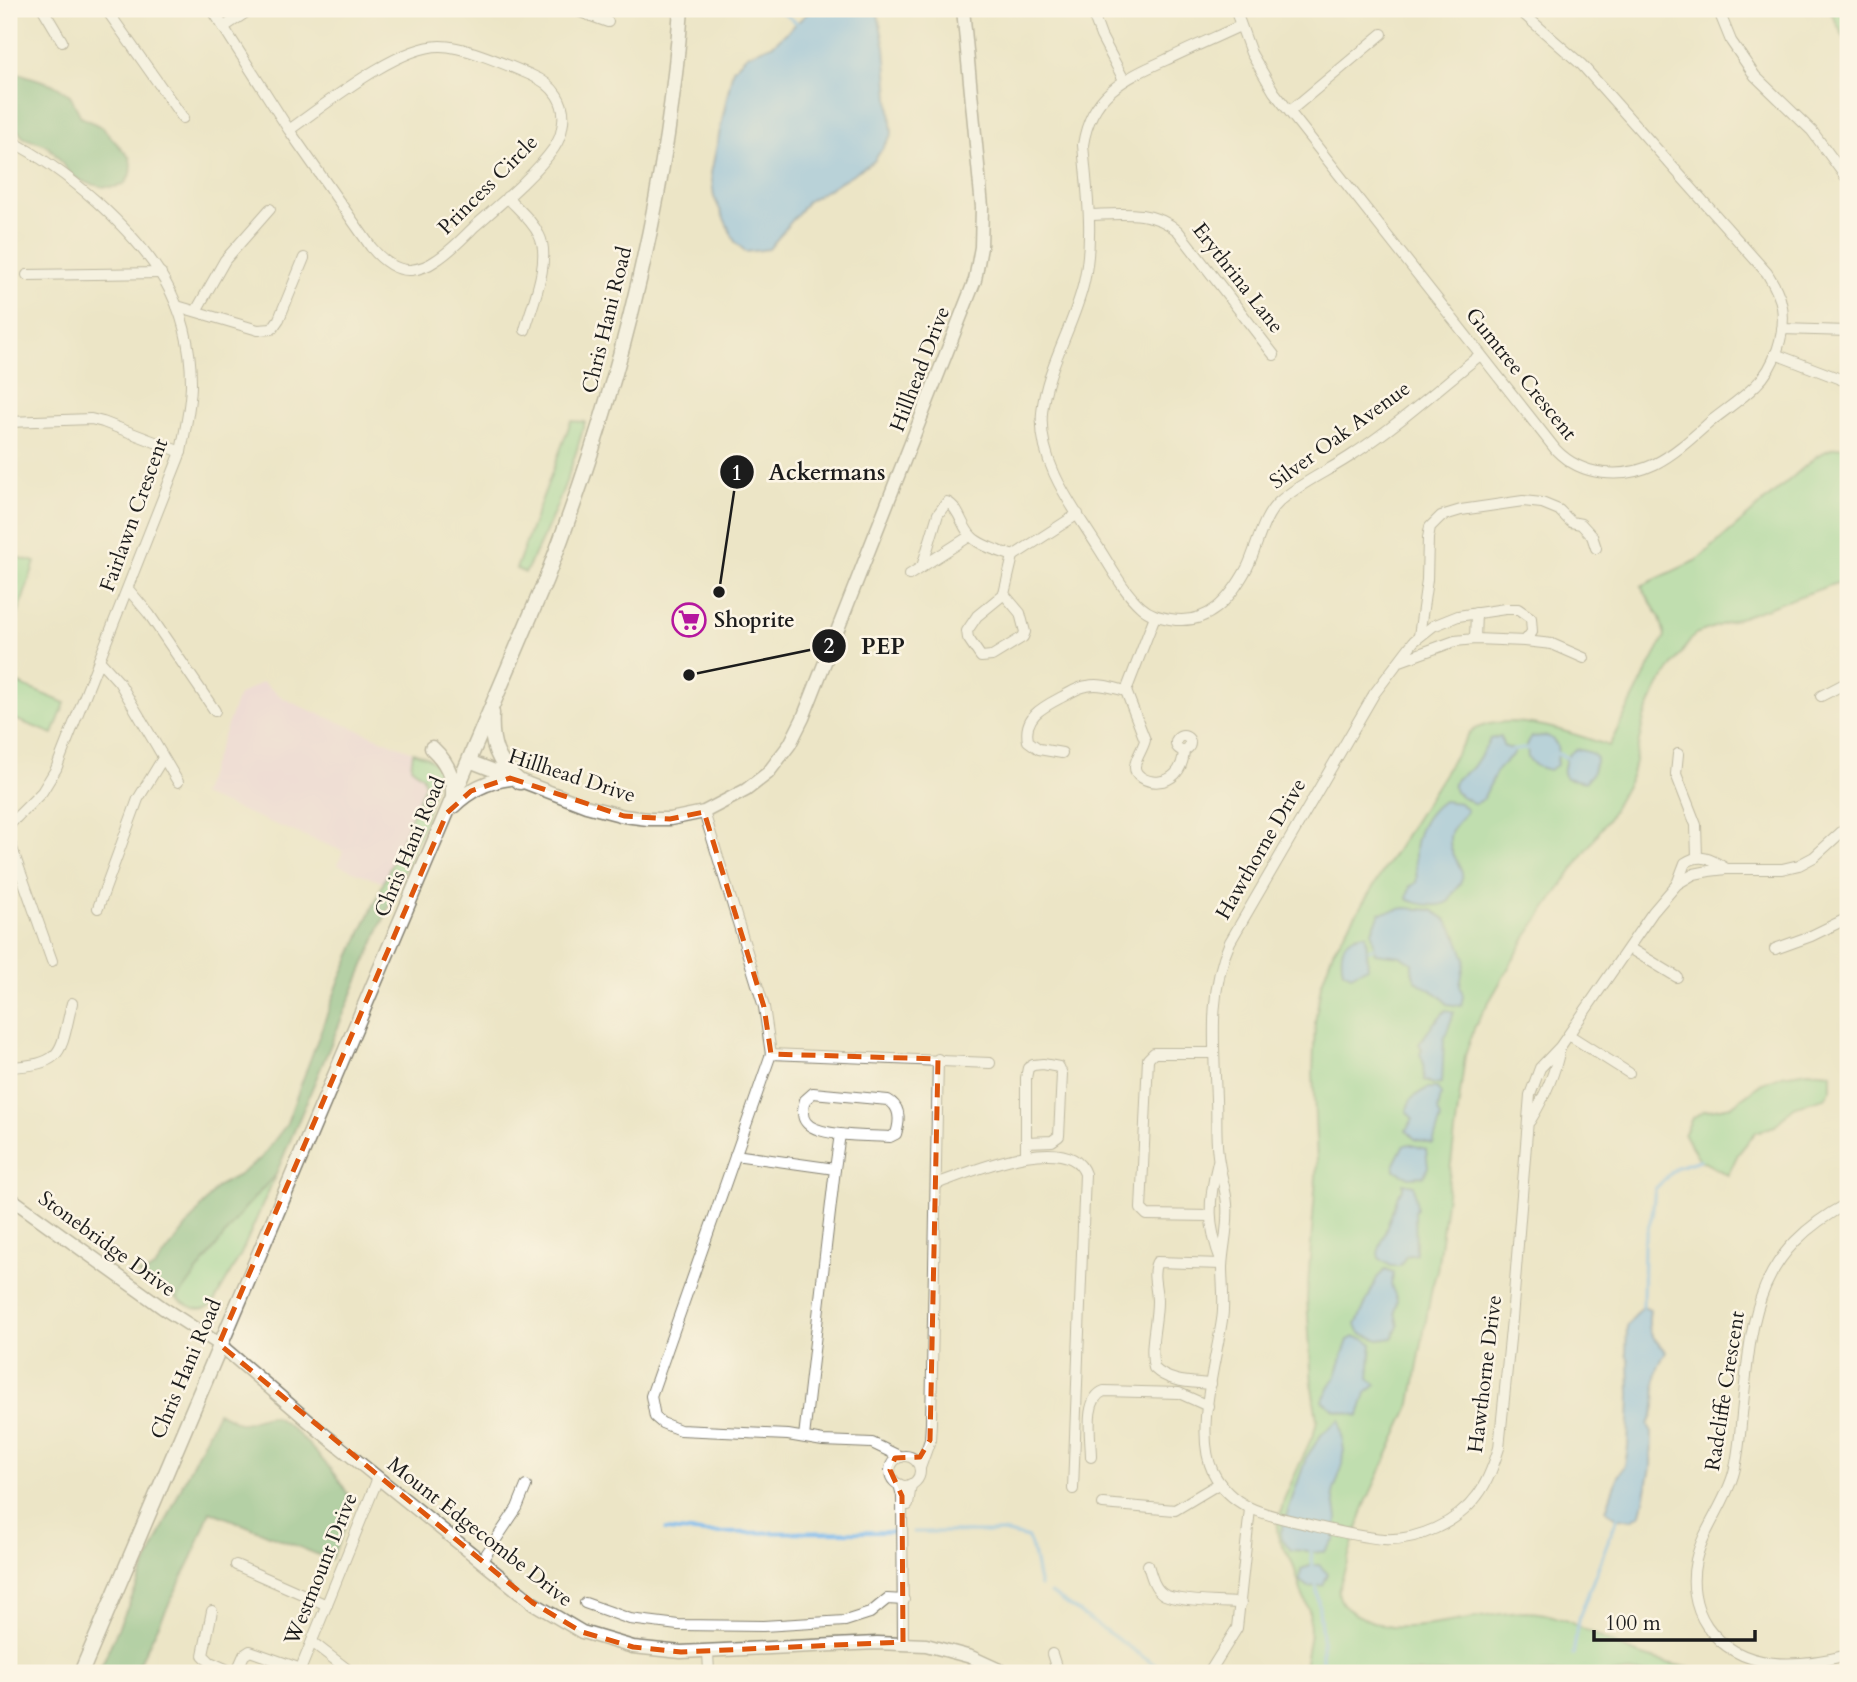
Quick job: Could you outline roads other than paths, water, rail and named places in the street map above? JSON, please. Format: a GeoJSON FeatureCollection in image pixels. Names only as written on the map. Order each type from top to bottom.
{"type":"FeatureCollection","features":[{"type":"Feature","properties":{"kind":"main road","name":"Chris Hani Road"},"geometry":{"type":"LineString","coordinates":[[81,1673],[546,579],[569,519],[604,415],[628,330],[660,184],[678,60],[681,9]]}},
{"type":"Feature","properties":{"kind":"main road"},"geometry":{"type":"LineString","coordinates":[[492,704],[491,737],[494,749],[515,780]]}},
{"type":"Feature","properties":{"kind":"main road"},"geometry":{"type":"LineString","coordinates":[[432,748],[444,761],[450,773],[450,806]]}},
{"type":"Feature","properties":{"kind":"main road"},"geometry":{"type":"LineString","coordinates":[[450,806],[477,787],[490,782],[515,780]]}},
{"type":"Feature","properties":{"kind":"street"},"geometry":{"type":"LineString","coordinates":[[43,9],[62,41]]}},
{"type":"Feature","properties":{"kind":"street"},"geometry":{"type":"LineString","coordinates":[[106,9],[183,118]]}},
{"type":"Feature","properties":{"kind":"street","name":"Princess Circle"},"geometry":{"type":"LineString","coordinates":[[212,9],[289,130],[376,253],[391,265],[406,270],[420,268],[443,256],[508,197],[553,150],[563,127],[562,103],[544,80],[509,65],[452,47],[439,46],[410,51],[289,130]]}},
{"type":"Feature","properties":{"kind":"street"},"geometry":{"type":"LineString","coordinates":[[224,27],[251,9]]}},
{"type":"Feature","properties":{"kind":"street"},"geometry":{"type":"LineString","coordinates":[[572,9],[608,22]]}},
{"type":"Feature","properties":{"kind":"street","name":"Hillhead Drive"},"geometry":{"type":"LineString","coordinates":[[469,761],[515,780],[624,816],[670,819],[704,812],[725,804],[768,773],[781,758],[798,730],[975,279],[981,247],[982,207],[963,9]]}},
{"type":"Feature","properties":{"kind":"street"},"geometry":{"type":"LineString","coordinates":[[1090,9],[1124,79]]}},
{"type":"Feature","properties":{"kind":"street","name":"Gumtree Crescent"},"geometry":{"type":"LineString","coordinates":[[1235,9],[1261,72],[1563,458],[1583,469],[1621,473],[1655,464],[1757,385],[1768,371],[1775,354],[1782,330],[1782,307],[1775,287],[1766,273],[1582,65],[1518,9]]}},
{"type":"Feature","properties":{"kind":"street"},"geometry":{"type":"LineString","coordinates":[[1718,9],[1731,41],[1755,76],[1812,131],[1848,180]]}},
{"type":"Feature","properties":{"kind":"street"},"geometry":{"type":"LineString","coordinates":[[1184,750],[1180,767],[1171,780],[1164,782],[1139,776],[1135,771],[1145,740],[1126,691],[1155,616],[1126,590],[1053,471],[1042,434],[1042,413],[1051,372],[1084,282],[1089,215],[1083,145],[1085,131],[1096,106],[1124,79],[1240,26]]}},
{"type":"Feature","properties":{"kind":"street"},"geometry":{"type":"LineString","coordinates":[[1290,111],[1382,34]]}},
{"type":"Feature","properties":{"kind":"street","name":"Fairlawn Crescent"},"geometry":{"type":"LineString","coordinates":[[9,140],[33,152],[83,190],[137,240],[161,274],[177,306],[185,332],[191,382],[181,452],[57,769],[42,792],[9,825]]}},
{"type":"Feature","properties":{"kind":"street"},"geometry":{"type":"LineString","coordinates":[[508,197],[539,234],[543,246],[541,274],[525,330]]}},
{"type":"Feature","properties":{"kind":"street"},"geometry":{"type":"LineString","coordinates":[[196,311],[225,260],[270,209]]}},
{"type":"Feature","properties":{"kind":"street","name":"Erythrina Lane"},"geometry":{"type":"LineString","coordinates":[[1089,215],[1140,214],[1168,222],[1178,231],[1274,355]]}},
{"type":"Feature","properties":{"kind":"street"},"geometry":{"type":"LineString","coordinates":[[177,306],[258,330],[271,329],[279,319],[304,258]]}},
{"type":"Feature","properties":{"kind":"street"},"geometry":{"type":"LineString","coordinates":[[27,275],[161,274]]}},
{"type":"Feature","properties":{"kind":"street"},"geometry":{"type":"LineString","coordinates":[[1782,330],[1848,331]]}},
{"type":"Feature","properties":{"kind":"street"},"geometry":{"type":"LineString","coordinates":[[1775,354],[1848,382]]}},
{"type":"Feature","properties":{"kind":"street","name":"Silver Oak Avenue"},"geometry":{"type":"LineString","coordinates":[[1155,616],[1177,620],[1204,616],[1215,611],[1226,602],[1241,579],[1278,503],[1357,452],[1480,355]]}},
{"type":"Feature","properties":{"kind":"street"},"geometry":{"type":"LineString","coordinates":[[9,422],[91,419],[181,452]]}},
{"type":"Feature","properties":{"kind":"street"},"geometry":{"type":"LineString","coordinates":[[1419,636],[1427,580],[1427,538],[1430,527],[1441,516],[1461,510],[1523,501],[1542,503],[1559,510],[1571,522],[1581,524],[1592,536],[1596,548]]}},
{"type":"Feature","properties":{"kind":"street"},"geometry":{"type":"LineString","coordinates":[[922,567],[938,514],[944,503],[950,502],[970,536],[1013,556]]}},
{"type":"Feature","properties":{"kind":"street"},"geometry":{"type":"LineString","coordinates":[[1004,594],[1020,613],[1025,632],[1023,637],[992,656],[981,657],[968,638],[969,625],[1004,594],[1013,556],[1078,514]]}},
{"type":"Feature","properties":{"kind":"street"},"geometry":{"type":"LineString","coordinates":[[909,575],[970,536]]}},
{"type":"Feature","properties":{"kind":"street"},"geometry":{"type":"LineString","coordinates":[[128,589],[149,614],[215,711]]}},
{"type":"Feature","properties":{"kind":"street","name":"Hawthorne Drive"},"geometry":{"type":"LineString","coordinates":[[1525,641],[1530,638],[1533,625],[1526,613],[1505,608],[1458,616],[1433,626],[1414,641],[1374,694],[1230,942],[1221,964],[1213,1026],[1218,1161],[1227,1205],[1228,1228],[1223,1264],[1223,1317],[1205,1436],[1207,1455],[1220,1483],[1225,1491],[1250,1509],[1279,1518],[1386,1539],[1403,1538],[1436,1528],[1465,1509],[1477,1496],[1490,1473],[1499,1448],[1530,1095],[1541,1068],[1569,1035],[1663,898],[1677,884],[1694,874],[1726,869],[1782,869],[1799,865],[1814,857],[1848,826]]}},
{"type":"Feature","properties":{"kind":"street"},"geometry":{"type":"LineString","coordinates":[[1475,639],[1476,613]]}},
{"type":"Feature","properties":{"kind":"street","name":"Hawthorne Drive"},"geometry":{"type":"LineString","coordinates":[[1401,661],[1436,647],[1475,639],[1552,644],[1584,659]]}},
{"type":"Feature","properties":{"kind":"street"},"geometry":{"type":"LineString","coordinates":[[100,660],[123,689],[178,782]]}},
{"type":"Feature","properties":{"kind":"street"},"geometry":{"type":"LineString","coordinates":[[1821,695],[1848,682]]}},
{"type":"Feature","properties":{"kind":"street"},"geometry":{"type":"LineString","coordinates":[[1062,753],[1039,749],[1028,741],[1027,728],[1041,708],[1086,686],[1103,686],[1126,691]]}},
{"type":"Feature","properties":{"kind":"street"},"geometry":{"type":"LineString","coordinates":[[1678,754],[1676,774],[1696,825],[1697,857]]}},
{"type":"Feature","properties":{"kind":"street"},"geometry":{"type":"LineString","coordinates":[[99,908],[138,799],[163,758]]}},
{"type":"Feature","properties":{"kind":"street"},"geometry":{"type":"LineString","coordinates":[[704,812],[764,1007],[771,1054],[653,1384],[651,1406],[655,1417],[662,1423],[680,1430],[872,1443],[901,1457],[920,1457],[925,1452]]}},
{"type":"Feature","properties":{"kind":"street"},"geometry":{"type":"LineString","coordinates":[[9,840],[52,961]]}},
{"type":"Feature","properties":{"kind":"street"},"geometry":{"type":"LineString","coordinates":[[1677,884],[1685,863],[1697,857],[1726,869]]}},
{"type":"Feature","properties":{"kind":"street"},"geometry":{"type":"LineString","coordinates":[[1775,949],[1811,936],[1848,918]]}},
{"type":"Feature","properties":{"kind":"street"},"geometry":{"type":"LineString","coordinates":[[1629,948],[1677,977]]}},
{"type":"Feature","properties":{"kind":"street"},"geometry":{"type":"LineString","coordinates":[[9,1068],[41,1065],[50,1061],[62,1043],[72,1003]]}},
{"type":"Feature","properties":{"kind":"street"},"geometry":{"type":"LineString","coordinates":[[1569,1035],[1629,1073]]}},
{"type":"Feature","properties":{"kind":"street","name":"Hawthorne Drive"},"geometry":{"type":"LineString","coordinates":[[1528,1125],[1544,1099],[1554,1074],[1560,1047]]}},
{"type":"Feature","properties":{"kind":"street"},"geometry":{"type":"LineString","coordinates":[[1214,1053],[1154,1054],[1148,1059],[1141,1209],[1147,1215],[1209,1211],[1227,1205]]}},
{"type":"Feature","properties":{"kind":"street"},"geometry":{"type":"LineString","coordinates":[[771,1054],[990,1062]]}},
{"type":"Feature","properties":{"kind":"street"},"geometry":{"type":"LineString","coordinates":[[904,1586],[908,1568],[908,1496],[911,1484],[918,1478],[930,1440],[938,1059]]}},
{"type":"Feature","properties":{"kind":"street"},"geometry":{"type":"LineString","coordinates":[[1026,1142],[1052,1141],[1059,1136],[1062,1074],[1059,1067],[1032,1065],[1026,1072],[1026,1142],[1026,1154]]}},
{"type":"Feature","properties":{"kind":"street"},"geometry":{"type":"LineString","coordinates":[[1541,1068],[1554,1074]]}},
{"type":"Feature","properties":{"kind":"street"},"geometry":{"type":"LineString","coordinates":[[813,1093],[881,1098],[893,1102],[897,1107],[898,1128],[892,1136],[840,1134],[816,1129],[805,1122],[803,1109],[807,1096],[813,1093]]}},
{"type":"Feature","properties":{"kind":"street"},"geometry":{"type":"LineString","coordinates":[[1530,1095],[1544,1099]]}},
{"type":"Feature","properties":{"kind":"street"},"geometry":{"type":"LineString","coordinates":[[804,1437],[840,1134]]}},
{"type":"Feature","properties":{"kind":"street"},"geometry":{"type":"LineString","coordinates":[[936,1184],[1026,1154],[1046,1154],[1076,1161],[1082,1167],[1085,1174],[1073,1489]]}},
{"type":"Feature","properties":{"kind":"street"},"geometry":{"type":"LineString","coordinates":[[735,1155],[835,1169]]}},
{"type":"Feature","properties":{"kind":"street","name":"Hawthorne Drive"},"geometry":{"type":"LineString","coordinates":[[1218,1161],[1209,1211],[1211,1229],[1223,1264]]}},
{"type":"Feature","properties":{"kind":"street","name":"Stonebridge Drive"},"geometry":{"type":"LineString","coordinates":[[9,1197],[163,1308],[219,1344]]}},
{"type":"Feature","properties":{"kind":"street","name":"Radcliffe Crescent"},"geometry":{"type":"LineString","coordinates":[[1848,1203],[1824,1216],[1783,1254],[1761,1295],[1749,1350],[1735,1471],[1720,1511],[1701,1545],[1693,1581],[1702,1619],[1713,1634],[1741,1656],[1788,1664],[1819,1662],[1848,1654]]}},
{"type":"Feature","properties":{"kind":"street"},"geometry":{"type":"LineString","coordinates":[[1211,1229],[1228,1228]]}},
{"type":"Feature","properties":{"kind":"street"},"geometry":{"type":"LineString","coordinates":[[1211,1384],[1162,1376],[1154,1368],[1151,1356],[1157,1302],[1154,1268],[1157,1262],[1223,1264]]}},
{"type":"Feature","properties":{"kind":"street","name":"Mount Edgecombe Drive"},"geometry":{"type":"LineString","coordinates":[[219,1344],[310,1423],[481,1562],[533,1603],[582,1632],[633,1647],[681,1652],[903,1642],[946,1649],[1006,1673]]}},
{"type":"Feature","properties":{"kind":"street"},"geometry":{"type":"LineString","coordinates":[[1091,1457],[1091,1413],[1099,1393],[1180,1393],[1209,1406]]}},
{"type":"Feature","properties":{"kind":"street"},"geometry":{"type":"LineString","coordinates":[[884,1447],[892,1464],[891,1476],[899,1484],[902,1496],[903,1642]]}},
{"type":"Feature","properties":{"kind":"street"},"geometry":{"type":"LineString","coordinates":[[892,1464],[901,1457]]}},
{"type":"Feature","properties":{"kind":"street"},"geometry":{"type":"LineString","coordinates":[[913,1458],[920,1468]]}},
{"type":"Feature","properties":{"kind":"street","name":"Westmount Drive"},"geometry":{"type":"LineString","coordinates":[[300,1671],[378,1478]]}},
{"type":"Feature","properties":{"kind":"street"},"geometry":{"type":"LineString","coordinates":[[1103,1504],[1175,1510],[1220,1483]]}},
{"type":"Feature","properties":{"kind":"street"},"geometry":{"type":"LineString","coordinates":[[899,1484],[911,1484]]}},
{"type":"Feature","properties":{"kind":"street"},"geometry":{"type":"LineString","coordinates":[[481,1562],[517,1508],[526,1486]]}},
{"type":"Feature","properties":{"kind":"street"},"geometry":{"type":"LineString","coordinates":[[1209,1673],[1237,1629],[1250,1509]]}},
{"type":"Feature","properties":{"kind":"street"},"geometry":{"type":"LineString","coordinates":[[236,1565],[327,1605]]}},
{"type":"Feature","properties":{"kind":"street"},"geometry":{"type":"LineString","coordinates":[[1148,1565],[1155,1586],[1163,1594],[1177,1598],[1241,1603]]}},
{"type":"Feature","properties":{"kind":"street"},"geometry":{"type":"LineString","coordinates":[[585,1603],[630,1619],[678,1625],[763,1626],[845,1621],[870,1613],[887,1599],[904,1600]]}},
{"type":"Feature","properties":{"kind":"street"},"geometry":{"type":"LineString","coordinates":[[212,1611],[203,1655],[210,1662],[236,1673],[244,1655],[250,1651],[300,1671]]}},
{"type":"Feature","properties":{"kind":"street"},"geometry":{"type":"LineString","coordinates":[[312,1642],[352,1673]]}},
{"type":"Feature","properties":{"kind":"street"},"geometry":{"type":"LineString","coordinates":[[709,1651],[709,1673]]}},
{"type":"Feature","properties":{"kind":"street"},"geometry":{"type":"LineString","coordinates":[[1052,1654],[1058,1673]]}},
{"type":"Feature","properties":{"kind":"water"},"geometry":{"type":"Polygon","coordinates":[[[812,9],[877,9],[885,48],[892,134],[874,161],[807,202],[769,249],[746,252],[735,242],[714,197],[711,173],[733,69],[747,55],[774,44],[812,9]]]}},
{"type":"Feature","properties":{"kind":"water"},"geometry":{"type":"Polygon","coordinates":[[[1501,736],[1503,746],[1514,750],[1514,753],[1497,770],[1483,799],[1475,804],[1455,792],[1455,780],[1472,768],[1490,739],[1501,736]]]}},
{"type":"Feature","properties":{"kind":"water"},"geometry":{"type":"Polygon","coordinates":[[[1547,736],[1554,741],[1558,751],[1557,765],[1549,770],[1536,766],[1528,758],[1527,745],[1531,737],[1547,736]]]}},
{"type":"Feature","properties":{"kind":"water"},"geometry":{"type":"Polygon","coordinates":[[[1576,749],[1591,753],[1597,758],[1592,774],[1585,782],[1566,778],[1563,774],[1566,757],[1576,749]]]}},
{"type":"Feature","properties":{"kind":"water"},"geometry":{"type":"Polygon","coordinates":[[[1443,801],[1460,803],[1467,810],[1450,837],[1462,878],[1449,901],[1440,905],[1422,904],[1407,899],[1410,886],[1416,883],[1417,839],[1427,818],[1443,801]]]}},
{"type":"Feature","properties":{"kind":"water"},"geometry":{"type":"Polygon","coordinates":[[[1405,908],[1432,910],[1445,919],[1455,932],[1465,959],[1460,985],[1463,996],[1461,1006],[1447,1004],[1436,993],[1419,983],[1412,972],[1412,963],[1400,956],[1375,953],[1372,931],[1380,913],[1405,908]]]}},
{"type":"Feature","properties":{"kind":"water"},"geometry":{"type":"Polygon","coordinates":[[[1366,934],[1368,967],[1351,975],[1343,971],[1344,945],[1358,935],[1366,934]]]}},
{"type":"Feature","properties":{"kind":"water"},"geometry":{"type":"Polygon","coordinates":[[[1446,1010],[1454,1012],[1444,1040],[1442,1083],[1433,1084],[1424,1080],[1420,1054],[1422,1049],[1419,1044],[1446,1010]]]}},
{"type":"Feature","properties":{"kind":"water"},"geometry":{"type":"Polygon","coordinates":[[[1428,1088],[1437,1088],[1441,1094],[1438,1111],[1441,1118],[1433,1144],[1415,1139],[1406,1130],[1413,1119],[1407,1112],[1409,1103],[1428,1088]]]}},
{"type":"Feature","properties":{"kind":"water"},"geometry":{"type":"Polygon","coordinates":[[[1409,1144],[1426,1149],[1428,1167],[1424,1176],[1409,1177],[1395,1170],[1394,1164],[1403,1146],[1409,1144]]]}},
{"type":"Feature","properties":{"kind":"water"},"geometry":{"type":"Polygon","coordinates":[[[1403,1183],[1414,1185],[1417,1209],[1416,1254],[1406,1256],[1400,1266],[1391,1266],[1379,1258],[1378,1253],[1403,1183]]]}},
{"type":"Feature","properties":{"kind":"water"},"geometry":{"type":"Polygon","coordinates":[[[1386,1269],[1394,1273],[1391,1285],[1397,1300],[1395,1312],[1398,1326],[1393,1338],[1379,1340],[1360,1333],[1356,1325],[1377,1278],[1386,1269]]]}},
{"type":"Feature","properties":{"kind":"water"},"geometry":{"type":"Polygon","coordinates":[[[1643,1307],[1650,1310],[1650,1329],[1666,1352],[1657,1372],[1655,1407],[1648,1424],[1652,1433],[1651,1468],[1641,1514],[1632,1520],[1617,1518],[1606,1510],[1617,1478],[1625,1465],[1628,1447],[1630,1395],[1629,1361],[1626,1353],[1627,1327],[1643,1307]]]}},
{"type":"Feature","properties":{"kind":"water"},"geometry":{"type":"Polygon","coordinates":[[[1354,1337],[1365,1339],[1372,1344],[1369,1378],[1376,1385],[1366,1393],[1359,1416],[1335,1410],[1322,1401],[1335,1378],[1348,1340],[1354,1337]]]}},
{"type":"Feature","properties":{"kind":"water"},"geometry":{"type":"Polygon","coordinates":[[[1340,1419],[1344,1452],[1343,1464],[1333,1493],[1337,1518],[1335,1540],[1324,1552],[1291,1550],[1281,1537],[1281,1532],[1306,1458],[1322,1434],[1340,1419]]]}},
{"type":"Feature","properties":{"kind":"water"},"geometry":{"type":"Polygon","coordinates":[[[1319,1565],[1328,1574],[1323,1585],[1308,1587],[1300,1581],[1301,1569],[1319,1565]]]}},
{"type":"Feature","properties":{"kind":"waterway"},"geometry":{"type":"LineString","coordinates":[[781,9],[797,23]]}},
{"type":"Feature","properties":{"kind":"waterway"},"geometry":{"type":"LineString","coordinates":[[1510,751],[1530,748]]}},
{"type":"Feature","properties":{"kind":"waterway"},"geometry":{"type":"LineString","coordinates":[[1555,753],[1566,757]]}},
{"type":"Feature","properties":{"kind":"waterway"},"geometry":{"type":"LineString","coordinates":[[1369,950],[1374,948]]}},
{"type":"Feature","properties":{"kind":"waterway"},"geometry":{"type":"LineString","coordinates":[[1643,1307],[1644,1242],[1652,1215],[1655,1189],[1677,1167],[1700,1160]]}},
{"type":"Feature","properties":{"kind":"waterway"},"geometry":{"type":"LineString","coordinates":[[1573,1654],[1580,1615],[1617,1518]]}},
{"type":"Feature","properties":{"kind":"waterway"},"geometry":{"type":"LineString","coordinates":[[665,1530],[705,1533],[896,1532]]}},
{"type":"Feature","properties":{"kind":"waterway"},"geometry":{"type":"LineString","coordinates":[[913,1532],[1004,1532],[1028,1538],[1040,1586]]}},
{"type":"Feature","properties":{"kind":"waterway"},"geometry":{"type":"LineString","coordinates":[[1311,1551],[1313,1567]]}},
{"type":"Feature","properties":{"kind":"waterway"},"geometry":{"type":"LineString","coordinates":[[1316,1582],[1322,1636],[1322,1673]]}},
{"type":"Feature","properties":{"kind":"waterway"},"geometry":{"type":"LineString","coordinates":[[1051,1593],[1155,1665],[1172,1673]]}},
{"type":"Feature","properties":{"kind":"place","name":"Ackermans"},"geometry":{"type":"Point","coordinates":[719,592]}},
{"type":"Feature","properties":{"kind":"place","name":"Shoprite"},"geometry":{"type":"Point","coordinates":[689,620]}},
{"type":"Feature","properties":{"kind":"place","name":"PEP"},"geometry":{"type":"Point","coordinates":[689,675]}}]}
